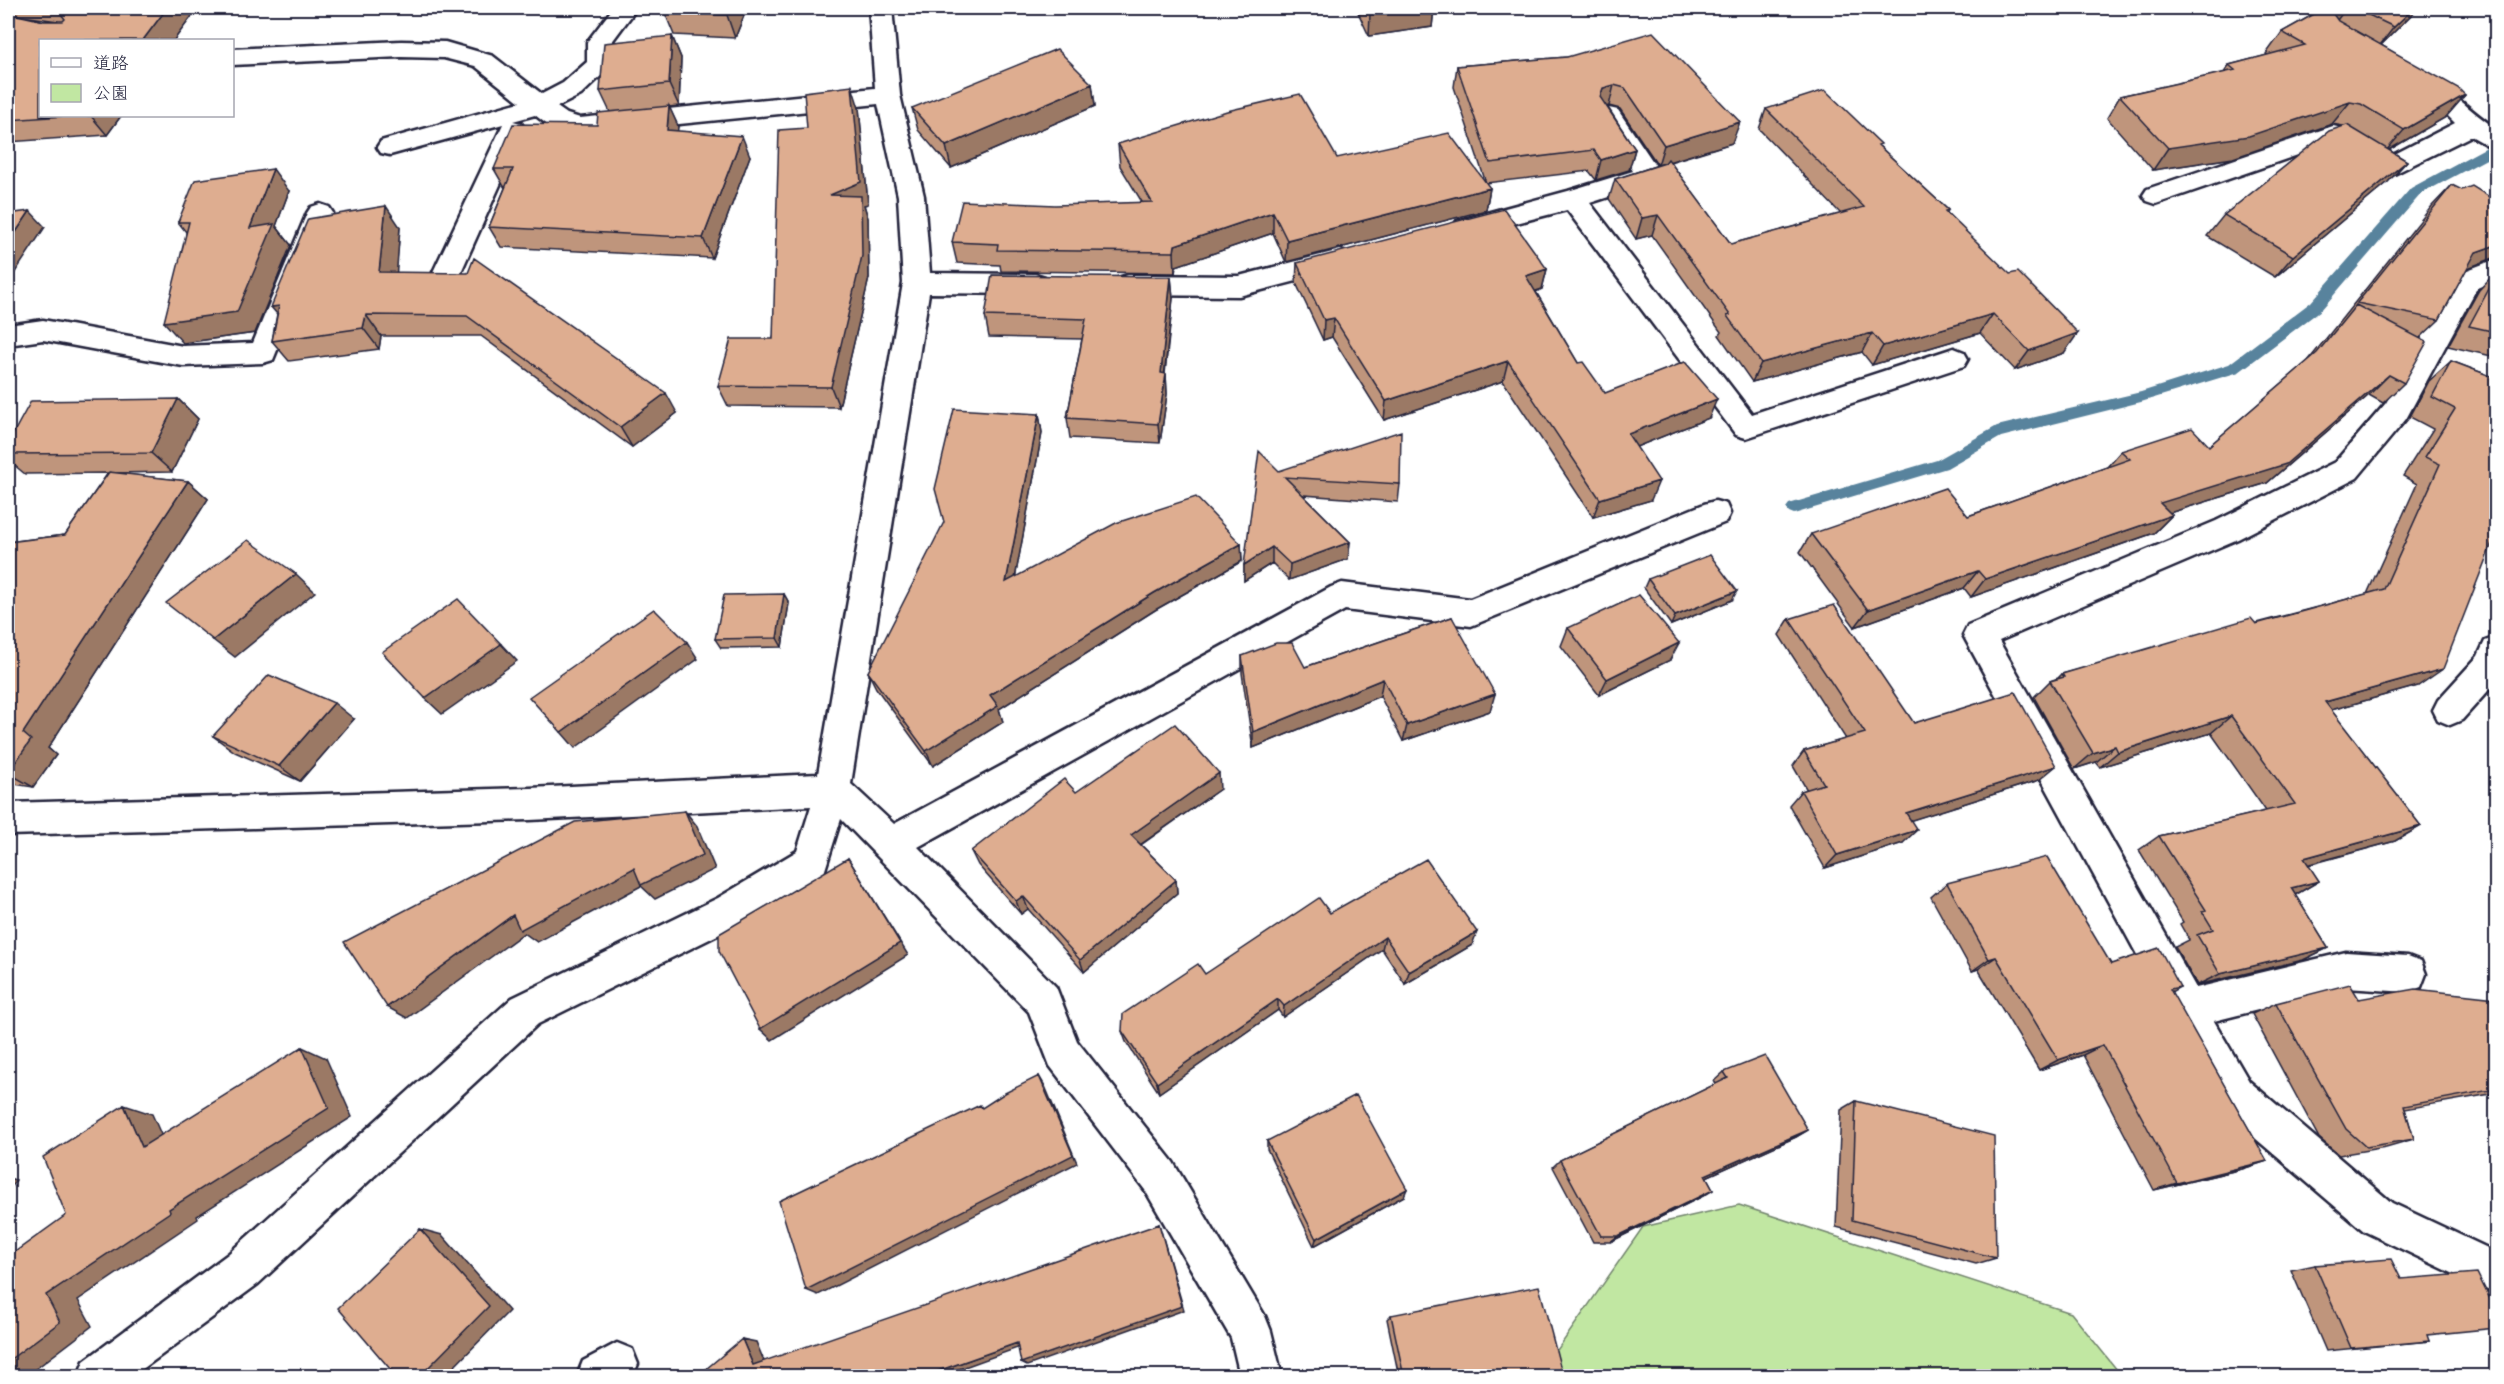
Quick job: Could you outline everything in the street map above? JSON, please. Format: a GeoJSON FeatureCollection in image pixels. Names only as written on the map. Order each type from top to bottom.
{"type":"FeatureCollection","features":[{"type":"Feature","properties":{"kind":"street"},"geometry":{"type":"LineString","coordinates":[[390,147],[530,108],[572,89],[599,64],[599,42],[625,8]]}},
{"type":"Feature","properties":{"kind":"street"},"geometry":{"type":"LineString","coordinates":[[99,1377],[243,1269],[525,1011],[731,910],[811,861],[833,789],[917,283],[911,196],[888,96],[881,8]]}},
{"type":"Feature","properties":{"kind":"street"},"geometry":{"type":"LineString","coordinates":[[234,57],[400,49],[445,50],[484,62],[530,108],[558,120],[580,126],[888,96]]}},
{"type":"Feature","properties":{"kind":"street"},"geometry":{"type":"LineString","coordinates":[[2400,74],[2449,102],[2472,125],[2496,139]]}},
{"type":"Feature","properties":{"kind":"street"},"geometry":{"type":"LineString","coordinates":[[447,272],[530,108]]}},
{"type":"Feature","properties":{"kind":"street"},"geometry":{"type":"LineString","coordinates":[[1446,232],[1649,175],[1609,116]]}},
{"type":"Feature","properties":{"kind":"street"},"geometry":{"type":"LineString","coordinates":[[2156,195],[2333,134],[2388,168],[2472,125]]}},
{"type":"Feature","properties":{"kind":"street"},"geometry":{"type":"LineString","coordinates":[[1573,198],[1746,427],[1954,359]]}},
{"type":"Feature","properties":{"kind":"street"},"geometry":{"type":"LineString","coordinates":[[8,335],[44,330],[183,356],[263,354],[320,213]]}},
{"type":"Feature","properties":{"kind":"street"},"geometry":{"type":"LineString","coordinates":[[1107,285],[1239,286],[1365,253]]}},
{"type":"Feature","properties":{"kind":"street"},"geometry":{"type":"LineString","coordinates":[[2496,269],[2467,281],[2396,411],[2346,470],[2227,530],[1978,635],[2235,1095],[2378,1217],[2496,1273]]}},
{"type":"Feature","properties":{"kind":"street"},"geometry":{"type":"LineString","coordinates":[[917,283],[1060,285]]}},
{"type":"Feature","properties":{"kind":"street"},"geometry":{"type":"LineString","coordinates":[[891,844],[1342,596],[1472,613],[1715,513]]}},
{"type":"Feature","properties":{"kind":"street"},"geometry":{"type":"LineString","coordinates":[[2450,710],[2493,663],[2496,651]]}},
{"type":"Feature","properties":{"kind":"street"},"geometry":{"type":"LineString","coordinates":[[8,819],[530,804],[833,789],[891,844],[1042,1000],[1063,1053],[1160,1176],[1250,1330],[1261,1377]]}},
{"type":"Feature","properties":{"kind":"street"},"geometry":{"type":"LineString","coordinates":[[2187,1009],[2346,970],[2408,974]]}},
{"type":"Feature","properties":{"kind":"path"},"geometry":{"type":"LineString","coordinates":[[2305,8],[2318,22]]}},
{"type":"Feature","properties":{"kind":"green space"},"geometry":{"type":"Polygon","coordinates":[[[1739,1205],[2071,1313],[2122,1376],[1539,1376],[1643,1227],[1739,1205]]]}},
{"type":"Feature","properties":{"kind":"building"},"geometry":{"type":"Polygon","coordinates":[[[54,8],[167,8],[144,39],[39,39],[39,117],[51,117],[8,120],[8,13],[44,21],[63,21],[65,19],[54,8]]]}},
{"type":"Feature","properties":{"kind":"building"},"geometry":{"type":"Polygon","coordinates":[[[667,8],[730,8],[727,15],[665,13],[667,8]]]}},
{"type":"Feature","properties":{"kind":"building"},"geometry":{"type":"Polygon","coordinates":[[[1368,8],[1417,8],[1370,14],[1368,8]]]}},
{"type":"Feature","properties":{"kind":"building"},"geometry":{"type":"Polygon","coordinates":[[[2325,8],[2338,8],[2333,14],[2338,21],[2458,88],[2465,95],[2404,130],[2361,104],[2350,102],[2249,136],[2168,148],[2120,96],[2235,70],[2229,65],[2305,45],[2282,32],[2325,8]]]}},
{"type":"Feature","properties":{"kind":"building"},"geometry":{"type":"Polygon","coordinates":[[[2354,8],[2414,8],[2394,27],[2354,8]]]}},
{"type":"Feature","properties":{"kind":"building"},"geometry":{"type":"Polygon","coordinates":[[[1653,32],[1740,122],[1664,145],[1625,88],[1614,85],[1603,88],[1600,97],[1635,149],[1601,160],[1594,150],[1490,163],[1457,66],[1567,57],[1653,32]]]}},
{"type":"Feature","properties":{"kind":"building"},"geometry":{"type":"Polygon","coordinates":[[[672,36],[669,84],[600,91],[604,43],[672,36]]]}},
{"type":"Feature","properties":{"kind":"building"},"geometry":{"type":"Polygon","coordinates":[[[1057,49],[1092,84],[946,146],[912,108],[1057,49]]]}},
{"type":"Feature","properties":{"kind":"building"},"geometry":{"type":"Polygon","coordinates":[[[852,86],[861,182],[830,195],[861,196],[862,256],[831,387],[718,386],[731,339],[773,339],[779,130],[807,128],[804,92],[852,86]]]}},
{"type":"Feature","properties":{"kind":"building"},"geometry":{"type":"Polygon","coordinates":[[[1825,90],[2010,274],[2018,272],[2078,333],[2029,351],[1993,314],[1883,346],[1872,333],[1761,363],[1727,316],[1730,315],[1658,215],[1642,218],[1615,179],[1665,163],[1668,159],[1731,244],[1864,207],[1766,109],[1825,90]]]}},
{"type":"Feature","properties":{"kind":"building"},"geometry":{"type":"Polygon","coordinates":[[[1300,94],[1337,158],[1449,133],[1490,188],[1287,240],[1273,212],[1175,245],[1174,252],[997,250],[998,244],[952,242],[962,201],[1055,205],[1152,202],[1118,144],[1227,111],[1300,94]]]}},
{"type":"Feature","properties":{"kind":"building"},"geometry":{"type":"Polygon","coordinates":[[[669,106],[667,130],[742,136],[703,238],[489,227],[513,169],[494,169],[513,124],[597,125],[598,113],[669,106]]]}},
{"type":"Feature","properties":{"kind":"building"},"geometry":{"type":"Polygon","coordinates":[[[2347,125],[2407,161],[2293,256],[2224,215],[2329,131],[2347,125]]]}},
{"type":"Feature","properties":{"kind":"building"},"geometry":{"type":"Polygon","coordinates":[[[273,169],[250,228],[274,224],[237,312],[164,322],[189,222],[178,222],[195,180],[273,169]]]}},
{"type":"Feature","properties":{"kind":"building"},"geometry":{"type":"Polygon","coordinates":[[[2452,185],[2462,190],[2472,186],[2496,201],[2496,245],[2476,252],[2439,320],[2357,303],[2452,185]]]}},
{"type":"Feature","properties":{"kind":"building"},"geometry":{"type":"Polygon","coordinates":[[[386,206],[379,272],[468,273],[474,258],[666,393],[620,427],[467,316],[366,315],[363,328],[272,341],[279,306],[271,307],[308,219],[386,206]]]}},
{"type":"Feature","properties":{"kind":"building"},"geometry":{"type":"Polygon","coordinates":[[[1504,209],[1547,269],[1526,276],[1578,363],[1583,362],[1605,393],[1685,362],[1717,399],[1628,434],[1659,481],[1600,499],[1508,361],[1386,401],[1334,318],[1324,320],[1297,263],[1504,209]]]}},
{"type":"Feature","properties":{"kind":"building"},"geometry":{"type":"Polygon","coordinates":[[[30,211],[8,244],[8,214],[30,211]]]}},
{"type":"Feature","properties":{"kind":"building"},"geometry":{"type":"Polygon","coordinates":[[[992,275],[1171,277],[1161,373],[1166,374],[1158,424],[1067,418],[1086,319],[985,316],[992,275]]]}},
{"type":"Feature","properties":{"kind":"building"},"geometry":{"type":"Polygon","coordinates":[[[2496,276],[2496,332],[2469,326],[2496,276]]]}},
{"type":"Feature","properties":{"kind":"building"},"geometry":{"type":"Polygon","coordinates":[[[2356,305],[2427,342],[2404,383],[2389,375],[2286,464],[2160,503],[2172,515],[1985,579],[1978,571],[1868,610],[1811,534],[1945,488],[1968,516],[2130,459],[2121,451],[2192,428],[2209,446],[2317,353],[2356,305]]]}},
{"type":"Feature","properties":{"kind":"building"},"geometry":{"type":"Polygon","coordinates":[[[2451,361],[2496,378],[2496,533],[2443,669],[2325,702],[2421,826],[2304,858],[2319,881],[2291,888],[2328,948],[2220,974],[2197,935],[2213,929],[2202,911],[2206,910],[2159,836],[2295,804],[2231,716],[2118,752],[2115,746],[2093,753],[2050,681],[2064,677],[2062,674],[2251,618],[2256,624],[2384,589],[2440,464],[2425,457],[2455,409],[2432,397],[2451,361]]]}},
{"type":"Feature","properties":{"kind":"building"},"geometry":{"type":"Polygon","coordinates":[[[178,399],[151,453],[8,454],[8,443],[31,401],[178,399]]]}},
{"type":"Feature","properties":{"kind":"building"},"geometry":{"type":"Polygon","coordinates":[[[954,409],[1039,414],[1006,582],[1116,523],[1196,497],[1241,544],[1154,593],[990,695],[998,706],[926,751],[868,672],[944,522],[935,489],[954,409]]]}},
{"type":"Feature","properties":{"kind":"building"},"geometry":{"type":"Polygon","coordinates":[[[1401,431],[1400,484],[1285,477],[1350,542],[1290,564],[1272,547],[1244,565],[1259,451],[1279,471],[1401,431]]]}},
{"type":"Feature","properties":{"kind":"building"},"geometry":{"type":"Polygon","coordinates":[[[109,472],[188,481],[23,733],[31,740],[8,773],[8,542],[65,535],[109,472]]]}},
{"type":"Feature","properties":{"kind":"building"},"geometry":{"type":"Polygon","coordinates":[[[248,540],[296,574],[213,640],[166,603],[248,540]]]}},
{"type":"Feature","properties":{"kind":"building"},"geometry":{"type":"Polygon","coordinates":[[[1710,555],[1737,591],[1675,616],[1648,579],[1710,555]]]}},
{"type":"Feature","properties":{"kind":"building"},"geometry":{"type":"Polygon","coordinates":[[[784,594],[777,638],[715,639],[724,595],[784,594]]]}},
{"type":"Feature","properties":{"kind":"building"},"geometry":{"type":"Polygon","coordinates":[[[1639,595],[1679,643],[1607,679],[1568,628],[1639,595]]]}},
{"type":"Feature","properties":{"kind":"building"},"geometry":{"type":"Polygon","coordinates":[[[458,599],[501,644],[425,698],[382,652],[458,599]]]}},
{"type":"Feature","properties":{"kind":"building"},"geometry":{"type":"Polygon","coordinates":[[[1834,605],[1914,723],[2015,692],[2056,766],[1906,813],[1917,830],[1837,855],[1801,791],[1824,784],[1804,751],[1865,733],[1789,619],[1834,605]]]}},
{"type":"Feature","properties":{"kind":"building"},"geometry":{"type":"Polygon","coordinates":[[[654,609],[687,642],[561,732],[529,697],[654,609]]]}},
{"type":"Feature","properties":{"kind":"building"},"geometry":{"type":"Polygon","coordinates":[[[1452,617],[1495,694],[1407,725],[1383,679],[1253,732],[1242,656],[1276,643],[1292,643],[1305,667],[1452,617]]]}},
{"type":"Feature","properties":{"kind":"building"},"geometry":{"type":"Polygon","coordinates":[[[269,675],[334,703],[279,766],[213,736],[269,675]]]}},
{"type":"Feature","properties":{"kind":"building"},"geometry":{"type":"Polygon","coordinates":[[[1175,724],[1219,773],[1131,835],[1176,880],[1080,960],[1023,896],[1016,901],[971,851],[1064,779],[1076,792],[1175,724]]]}},
{"type":"Feature","properties":{"kind":"building"},"geometry":{"type":"Polygon","coordinates":[[[685,811],[703,855],[641,885],[634,868],[520,930],[513,915],[387,1007],[344,942],[575,822],[685,811]]]}},
{"type":"Feature","properties":{"kind":"building"},"geometry":{"type":"Polygon","coordinates":[[[2047,857],[2111,964],[2159,948],[2180,987],[2170,989],[2267,1161],[2177,1183],[2103,1045],[2058,1060],[1996,957],[1989,959],[1947,883],[2047,857]]]}},
{"type":"Feature","properties":{"kind":"building"},"geometry":{"type":"Polygon","coordinates":[[[848,858],[900,943],[760,1029],[719,951],[719,934],[848,858]]]}},
{"type":"Feature","properties":{"kind":"building"},"geometry":{"type":"Polygon","coordinates":[[[1426,859],[1477,932],[1409,972],[1385,937],[1284,1006],[1278,999],[1157,1083],[1122,1031],[1123,1014],[1198,964],[1205,974],[1319,898],[1330,913],[1426,859]]]}},
{"type":"Feature","properties":{"kind":"building"},"geometry":{"type":"Polygon","coordinates":[[[2350,984],[2359,999],[2415,989],[2496,998],[2496,1089],[2404,1106],[2414,1139],[2366,1147],[2346,1129],[2276,1003],[2350,984]]]}},
{"type":"Feature","properties":{"kind":"building"},"geometry":{"type":"Polygon","coordinates":[[[302,1047],[329,1108],[169,1209],[170,1212],[46,1295],[60,1322],[8,1361],[8,1257],[66,1215],[43,1157],[124,1105],[142,1147],[302,1047]]]}},
{"type":"Feature","properties":{"kind":"building"},"geometry":{"type":"Polygon","coordinates":[[[1765,1056],[1808,1130],[1705,1175],[1713,1190],[1618,1236],[1601,1236],[1560,1160],[1728,1078],[1724,1072],[1765,1056]]]}},
{"type":"Feature","properties":{"kind":"building"},"geometry":{"type":"Polygon","coordinates":[[[1039,1076],[1073,1155],[806,1290],[779,1201],[980,1105],[982,1108],[1005,1093],[1039,1076]]]}},
{"type":"Feature","properties":{"kind":"building"},"geometry":{"type":"Polygon","coordinates":[[[1356,1095],[1407,1189],[1316,1239],[1267,1141],[1356,1095]]]}},
{"type":"Feature","properties":{"kind":"building"},"geometry":{"type":"Polygon","coordinates":[[[1856,1101],[1994,1136],[1996,1258],[1852,1220],[1856,1101]]]}},
{"type":"Feature","properties":{"kind":"building"},"geometry":{"type":"Polygon","coordinates":[[[1159,1224],[1182,1306],[1021,1363],[1017,1343],[921,1377],[862,1377],[861,1370],[853,1377],[699,1377],[742,1339],[753,1365],[1159,1224]]]}},
{"type":"Feature","properties":{"kind":"building"},"geometry":{"type":"Polygon","coordinates":[[[420,1229],[489,1306],[419,1377],[397,1377],[338,1308],[420,1229]]]}},
{"type":"Feature","properties":{"kind":"building"},"geometry":{"type":"Polygon","coordinates":[[[2391,1259],[2401,1279],[2477,1273],[2496,1311],[2496,1328],[2427,1335],[2429,1341],[2351,1348],[2315,1265],[2391,1259]]]}},
{"type":"Feature","properties":{"kind":"building"},"geometry":{"type":"Polygon","coordinates":[[[1539,1286],[1563,1377],[1404,1377],[1391,1315],[1539,1286]]]}},
{"type":"Feature","properties":{"kind":"waterway"},"geometry":{"type":"LineString","coordinates":[[1794,508],[1942,464],[1997,432],[2141,397],[2234,368],[2316,306],[2416,191],[2488,153],[2496,146]]}}]}
